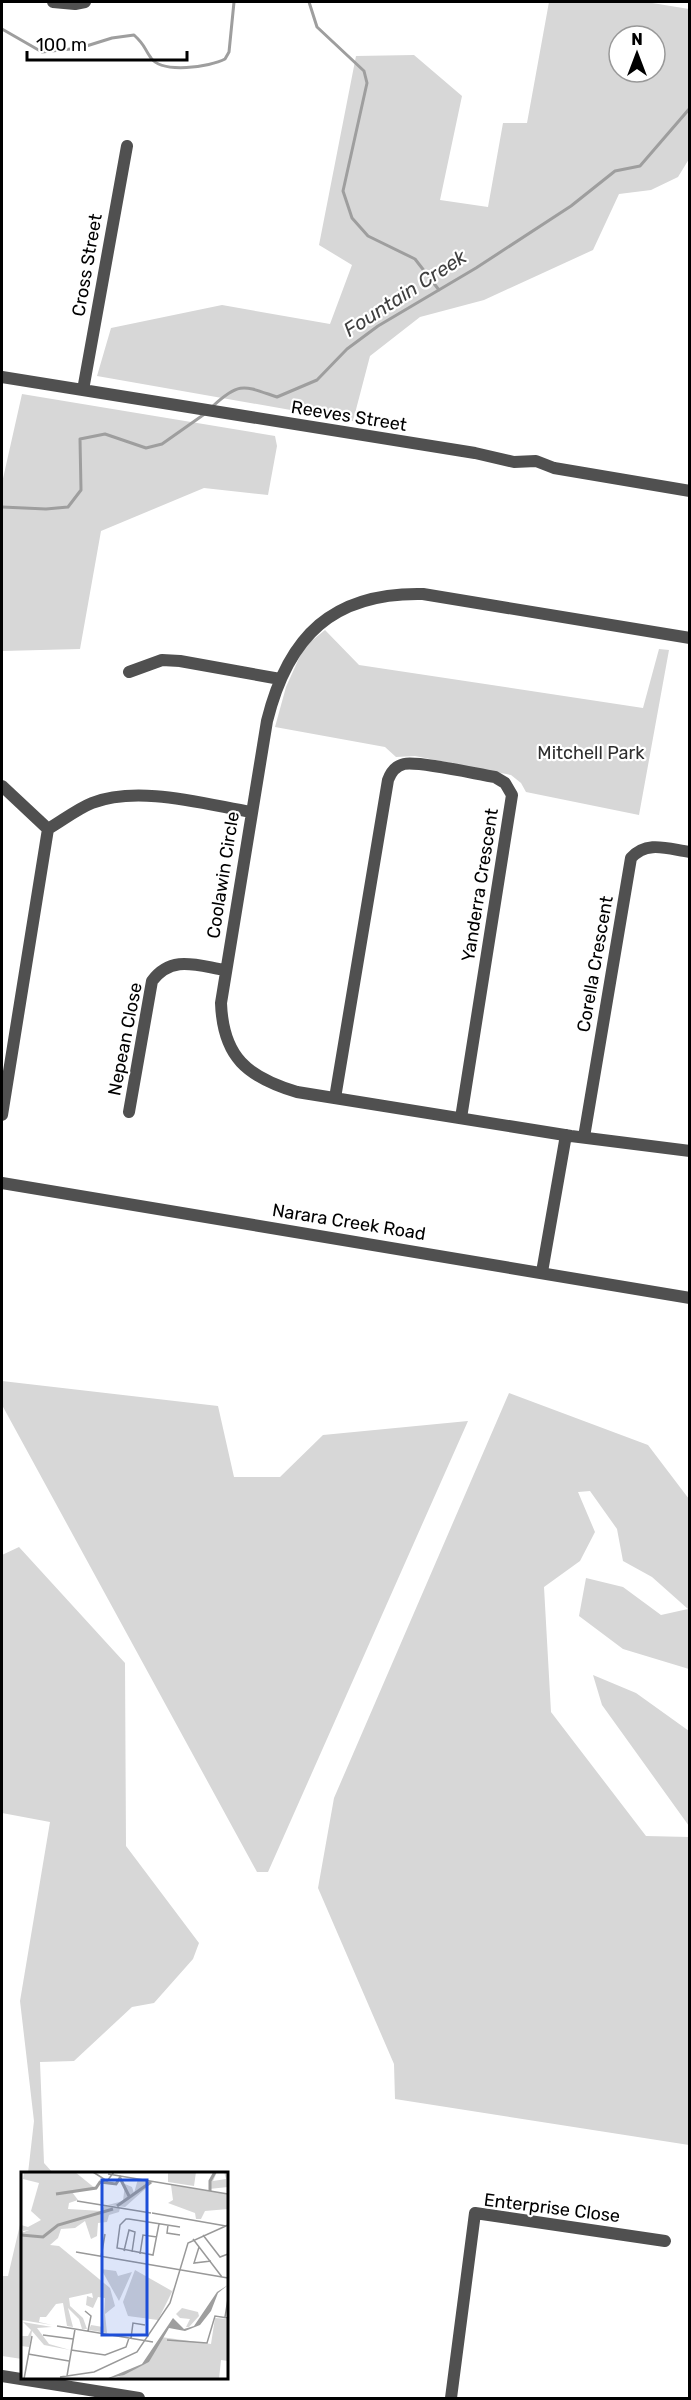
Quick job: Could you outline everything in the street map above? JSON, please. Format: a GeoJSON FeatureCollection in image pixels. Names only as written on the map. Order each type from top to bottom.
{"type":"FeatureCollection","features":[{"type":"Feature","properties":{"kind":"street"},"geometry":{"type":"LineString","coordinates":[[53,2],[75,4],[85,2]]}},
{"type":"Feature","properties":{"kind":"street","name":"Cross Street"},"geometry":{"type":"LineString","coordinates":[[83,390],[127,146]]}},
{"type":"Feature","properties":{"kind":"street","name":"Reeves Street"},"geometry":{"type":"LineString","coordinates":[[2,377],[475,453],[514,462],[536,461],[554,468],[690,491]]}},
{"type":"Feature","properties":{"kind":"street","name":"Coolawin Circle"},"geometry":{"type":"LineString","coordinates":[[690,638],[423,594],[393,593],[365,600],[337,611],[317,626],[302,643],[280,679],[267,721],[221,1003],[222,1019],[231,1051],[242,1066],[257,1077],[276,1086],[297,1092],[566,1135],[690,1151]]}},
{"type":"Feature","properties":{"kind":"street"},"geometry":{"type":"LineString","coordinates":[[129,672],[162,660],[180,661],[280,679]]}},
{"type":"Feature","properties":{"kind":"street","name":"Yanderra Crescent"},"geometry":{"type":"LineString","coordinates":[[335,1098],[388,780],[391,772],[398,766],[414,764],[495,777],[505,783],[512,795],[461,1118]]}},
{"type":"Feature","properties":{"kind":"street"},"geometry":{"type":"LineString","coordinates":[[2,786],[48,830]]}},
{"type":"Feature","properties":{"kind":"street"},"geometry":{"type":"LineString","coordinates":[[2,1115],[48,830],[91,804],[121,795],[168,798],[252,812]]}},
{"type":"Feature","properties":{"kind":"street","name":"Corella Crescent"},"geometry":{"type":"LineString","coordinates":[[584,1137],[631,858],[645,847],[654,846],[690,852]]}},
{"type":"Feature","properties":{"kind":"street","name":"Nepean Close"},"geometry":{"type":"LineString","coordinates":[[129,1112],[152,981],[160,971],[171,964],[188,964],[226,970]]}},
{"type":"Feature","properties":{"kind":"street"},"geometry":{"type":"LineString","coordinates":[[542,1272],[566,1135]]}},
{"type":"Feature","properties":{"kind":"street","name":"Narara Creek Road"},"geometry":{"type":"LineString","coordinates":[[2,1183],[690,1298]]}},
{"type":"Feature","properties":{"kind":"street","name":"Enterprise Close"},"geometry":{"type":"LineString","coordinates":[[451,2398],[475,2212],[665,2241]]}},
{"type":"Feature","properties":{"kind":"street"},"geometry":{"type":"LineString","coordinates":[[2,2376],[139,2398]]}},
{"type":"Feature","properties":{"kind":"green space"},"geometry":{"type":"Polygon","coordinates":[[[549,2],[646,2],[689,9],[689,159],[678,177],[651,190],[619,194],[593,250],[484,300],[420,317],[370,356],[353,421],[97,376],[111,328],[222,305],[330,324],[352,265],[319,245],[356,56],[414,55],[462,96],[440,200],[488,207],[503,123],[527,123],[549,2]]]}},
{"type":"Feature","properties":{"kind":"green space"},"geometry":{"type":"Polygon","coordinates":[[[22,394],[275,436],[277,446],[268,495],[204,488],[101,531],[80,649],[2,651],[2,483],[22,394]]]}},
{"type":"Feature","properties":{"kind":"green space","name":"Mitchell Park"},"geometry":{"type":"Polygon","coordinates":[[[325,630],[359,665],[643,708],[659,649],[669,650],[639,815],[526,792],[521,783],[511,775],[415,756],[396,757],[385,747],[275,727],[286,687],[304,647],[325,630]]]}},
{"type":"Feature","properties":{"kind":"green space"},"geometry":{"type":"Polygon","coordinates":[[[2,1381],[218,1406],[234,1477],[280,1477],[323,1435],[468,1421],[268,1872],[257,1872],[2,1405],[2,1381]]]}},
{"type":"Feature","properties":{"kind":"green space"},"geometry":{"type":"Polygon","coordinates":[[[509,1393],[648,1445],[689,1499],[689,1669],[623,1649],[579,1616],[586,1578],[623,1587],[661,1615],[688,1609],[652,1577],[623,1561],[617,1529],[590,1491],[578,1492],[595,1532],[580,1561],[544,1587],[551,1712],[646,1836],[689,1837],[689,2145],[395,2099],[394,2064],[318,1888],[334,1798],[509,1393]]]}},
{"type":"Feature","properties":{"kind":"green space"},"geometry":{"type":"Polygon","coordinates":[[[19,1547],[125,1663],[126,1846],[199,1943],[193,1959],[154,2003],[132,2007],[74,2061],[40,2062],[44,2163],[52,2172],[28,2172],[34,2121],[20,2001],[50,1822],[2,1813],[2,1555],[19,1547]]]}},
{"type":"Feature","properties":{"kind":"green space"},"geometry":{"type":"Polygon","coordinates":[[[593,1675],[636,1693],[689,1731],[689,1826],[602,1705],[593,1675]]]}},
{"type":"Feature","properties":{"kind":"green space"},"geometry":{"type":"Polygon","coordinates":[[[21,2220],[21,2359],[2,2356],[2,2276],[8,2276],[21,2220]]]}},
{"type":"Feature","properties":{"kind":"waterway"},"geometry":{"type":"LineString","coordinates":[[2,29],[42,52],[80,48],[112,38],[134,35],[157,63],[175,67],[198,66],[225,59],[229,52],[234,2]]}},
{"type":"Feature","properties":{"kind":"waterway"},"geometry":{"type":"LineString","coordinates":[[309,2],[317,27],[364,71],[367,83],[343,191],[352,218],[368,236],[415,259],[439,290]]}},
{"type":"Feature","properties":{"kind":"waterway","name":"Fountain Creek"},"geometry":{"type":"LineString","coordinates":[[213,406],[236,389],[249,388],[277,397],[317,380],[347,349],[378,326],[476,268],[571,206],[615,171],[640,166],[690,108]]}},
{"type":"Feature","properties":{"kind":"waterway","name":"Fountain Creek"},"geometry":{"type":"LineString","coordinates":[[2,507],[46,509],[68,507],[81,490],[80,439],[105,434],[146,448],[162,444],[206,413]]}}]}
